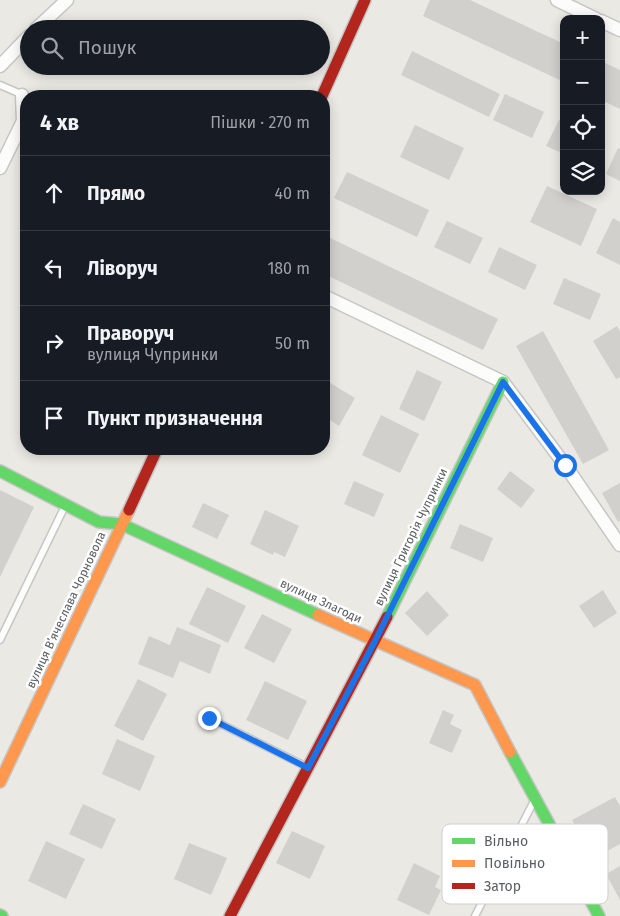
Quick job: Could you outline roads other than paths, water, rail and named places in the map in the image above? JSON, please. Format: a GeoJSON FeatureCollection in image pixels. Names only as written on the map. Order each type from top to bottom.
{"type":"FeatureCollection","features":[{"type":"Feature","properties":{"kind":"street"},"geometry":{"type":"LineString","coordinates":[[46,20],[67,0]]}},
{"type":"Feature","properties":{"kind":"street"},"geometry":{"type":"LineString","coordinates":[[325,90],[365,0]]}},
{"type":"Feature","properties":{"kind":"street"},"geometry":{"type":"LineString","coordinates":[[558,0],[588,15]]}},
{"type":"Feature","properties":{"kind":"street"},"geometry":{"type":"LineString","coordinates":[[605,23],[620,30]]}},
{"type":"Feature","properties":{"kind":"street"},"geometry":{"type":"LineString","coordinates":[[0,66],[20,45]]}},
{"type":"Feature","properties":{"kind":"street"},"geometry":{"type":"LineString","coordinates":[[0,168],[20,127]]}},
{"type":"Feature","properties":{"kind":"street"},"geometry":{"type":"LineString","coordinates":[[330,299],[503,382],[565,465],[620,545]]}},
{"type":"Feature","properties":{"kind":"street","name":"вулиця Григорія Чупринки"},"geometry":{"type":"LineString","coordinates":[[230,916],[375,641],[503,382]]}},
{"type":"Feature","properties":{"kind":"street","name":"вулиця Вʼячеслава Чорновола"},"geometry":{"type":"LineString","coordinates":[[0,782],[154,455]]}},
{"type":"Feature","properties":{"kind":"street","name":"вулиця Злагоди"},"geometry":{"type":"LineString","coordinates":[[0,471],[99,522],[121,524],[475,685],[549,824]]}},
{"type":"Feature","properties":{"kind":"street","name":"вулиця Злагоди"},"geometry":{"type":"LineString","coordinates":[[592,904],[599,916]]}},
{"type":"Feature","properties":{"kind":"lane"},"geometry":{"type":"LineString","coordinates":[[0,85],[20,94]]}},
{"type":"Feature","properties":{"kind":"lane"},"geometry":{"type":"LineString","coordinates":[[0,640],[66,505]]}},
{"type":"Feature","properties":{"kind":"lane"},"geometry":{"type":"LineString","coordinates":[[209,718],[308,768]]}},
{"type":"Feature","properties":{"kind":"lane"},"geometry":{"type":"LineString","coordinates":[[522,824],[535,799]]}},
{"type":"Feature","properties":{"kind":"lane"},"geometry":{"type":"LineString","coordinates":[[475,916],[481,904]]}}]}
